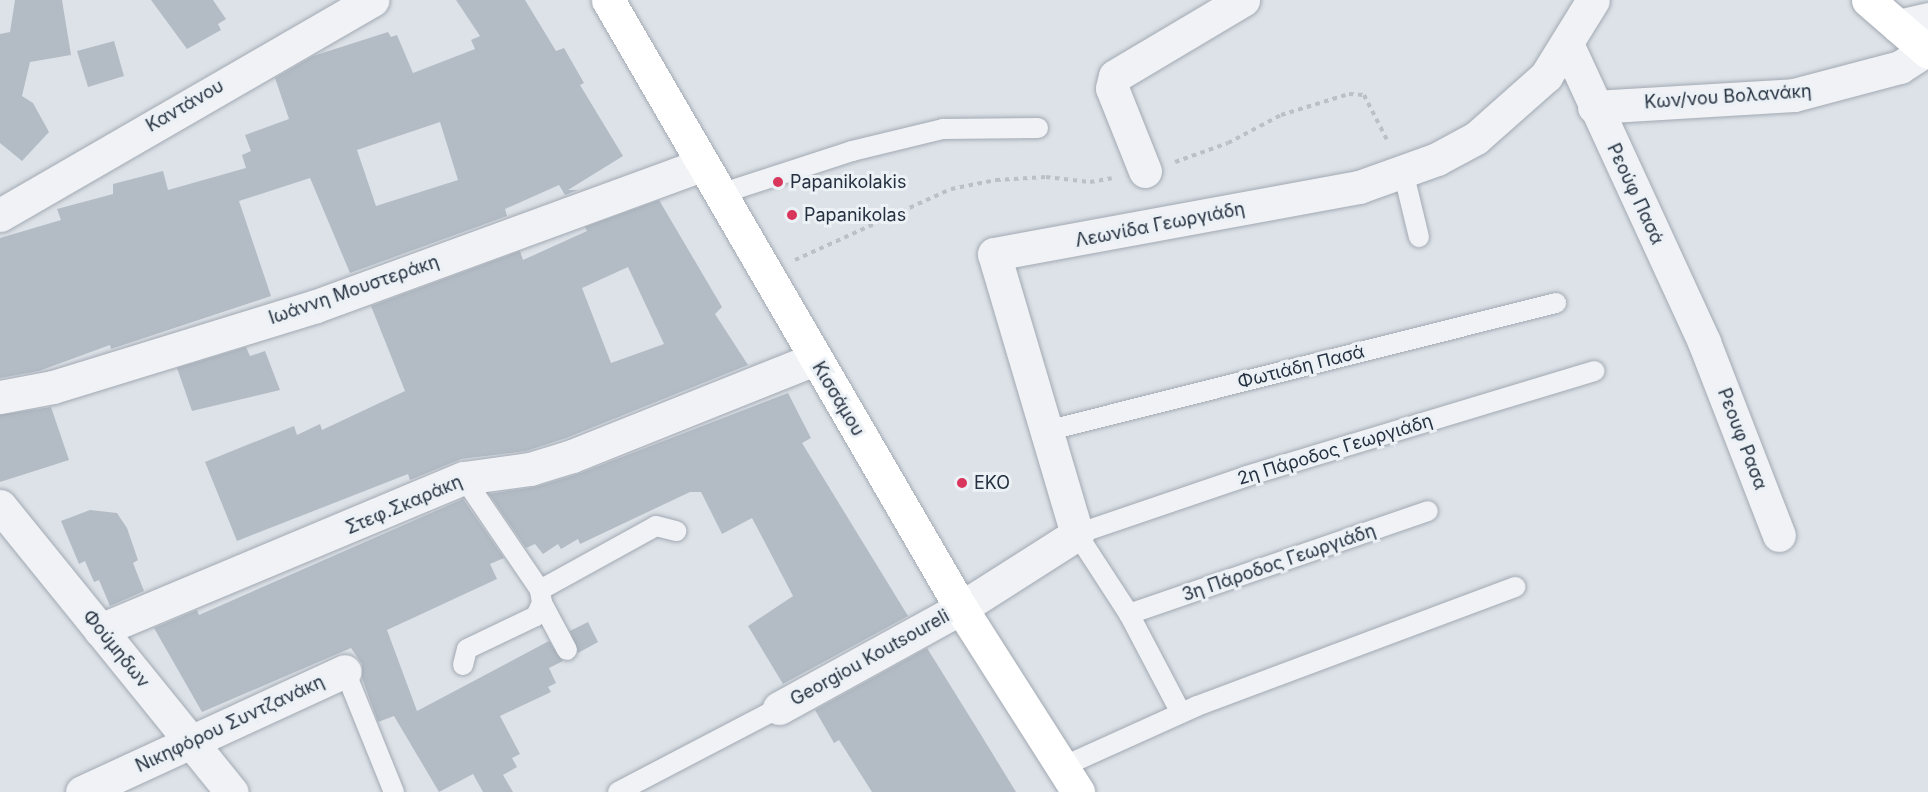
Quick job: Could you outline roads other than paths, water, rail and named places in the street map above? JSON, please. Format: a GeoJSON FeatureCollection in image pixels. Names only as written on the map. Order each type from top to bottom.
{"type":"FeatureCollection","features":[{"type":"Feature","properties":{"kind":"main road","name":"Κισσάμου"},"geometry":{"type":"LineString","coordinates":[[608,0],[764,274],[961,608],[1070,780]]}},
{"type":"Feature","properties":{"kind":"main road"},"geometry":{"type":"LineString","coordinates":[[1868,0],[1920,37]]}},
{"type":"Feature","properties":{"kind":"street","name":"Καντάνου"},"geometry":{"type":"LineString","coordinates":[[0,215],[372,0]]}},
{"type":"Feature","properties":{"kind":"street"},"geometry":{"type":"LineString","coordinates":[[1146,171],[1112,88],[1115,76],[1244,0]]}},
{"type":"Feature","properties":{"kind":"street","name":"Λεωνίδα Γεωργιάδη"},"geometry":{"type":"LineString","coordinates":[[1077,534],[994,254],[1392,175],[1476,138],[1546,76],[1568,46],[1593,0]]}},
{"type":"Feature","properties":{"kind":"street","name":"Κων/νου Βολανάκη"},"geometry":{"type":"LineString","coordinates":[[1594,107],[1794,95],[1900,68],[1920,37]]}},
{"type":"Feature","properties":{"kind":"street","name":"Ρεούφ Πασά"},"geometry":{"type":"LineString","coordinates":[[1568,46],[1594,107],[1704,342]]}},
{"type":"Feature","properties":{"kind":"street","name":"Ιωάννη Μουστεράκη"},"geometry":{"type":"LineString","coordinates":[[0,397],[53,387],[316,306],[703,164]]}},
{"type":"Feature","properties":{"kind":"street","name":"Ρεουφ Ρασα"},"geometry":{"type":"LineString","coordinates":[[1704,342],[1779,535]]}},
{"type":"Feature","properties":{"kind":"street","name":"Στεφ.Σκαράκη"},"geometry":{"type":"LineString","coordinates":[[100,630],[464,478],[530,469],[572,456],[814,359]]}},
{"type":"Feature","properties":{"kind":"street","name":"Φούμηδων"},"geometry":{"type":"LineString","coordinates":[[2,513],[232,792]]}},
{"type":"Feature","properties":{"kind":"street"},"geometry":{"type":"LineString","coordinates":[[961,608],[1077,534]]}},
{"type":"Feature","properties":{"kind":"street","name":"Georgiou Koutsoureli"},"geometry":{"type":"LineString","coordinates":[[779,708],[961,608]]}},
{"type":"Feature","properties":{"kind":"street","name":"Νικηφόρου Συντζανάκη"},"geometry":{"type":"LineString","coordinates":[[82,792],[345,671]]}},
{"type":"Feature","properties":{"kind":"lane"},"geometry":{"type":"LineString","coordinates":[[720,194],[852,152],[944,129],[1038,128]]}},
{"type":"Feature","properties":{"kind":"lane"},"geometry":{"type":"LineString","coordinates":[[1392,175],[1419,237]]}},
{"type":"Feature","properties":{"kind":"lane","name":"Φωτιάδη Πασά"},"geometry":{"type":"LineString","coordinates":[[1046,431],[1556,303]]}},
{"type":"Feature","properties":{"kind":"lane","name":"2η Πάροδος Γεωργιάδη"},"geometry":{"type":"LineString","coordinates":[[1077,534],[1247,476],[1594,371]]}},
{"type":"Feature","properties":{"kind":"lane"},"geometry":{"type":"LineString","coordinates":[[464,478],[541,597],[567,650]]}},
{"type":"Feature","properties":{"kind":"lane","name":"3η Πάροδος Γεωργιάδη"},"geometry":{"type":"LineString","coordinates":[[1129,614],[1428,511]]}},
{"type":"Feature","properties":{"kind":"lane"},"geometry":{"type":"LineString","coordinates":[[463,665],[467,649],[536,616],[541,597],[656,526],[676,531]]}},
{"type":"Feature","properties":{"kind":"lane","name":"Λεωνίδα Γεωργιάδη"},"geometry":{"type":"LineString","coordinates":[[1077,534],[1129,614],[1181,713]]}},
{"type":"Feature","properties":{"kind":"lane"},"geometry":{"type":"LineString","coordinates":[[1070,780],[1181,713],[1516,587]]}},
{"type":"Feature","properties":{"kind":"lane"},"geometry":{"type":"LineString","coordinates":[[345,671],[394,792]]}},
{"type":"Feature","properties":{"kind":"lane"},"geometry":{"type":"LineString","coordinates":[[618,792],[779,708]]}},
{"type":"Feature","properties":{"kind":"place","name":"Papanikolakis"},"geometry":{"type":"Point","coordinates":[778,182]}},
{"type":"Feature","properties":{"kind":"place","name":"Papanikolas"},"geometry":{"type":"Point","coordinates":[792,215]}},
{"type":"Feature","properties":{"kind":"place","name":"EKO"},"geometry":{"type":"Point","coordinates":[962,483]}}]}
